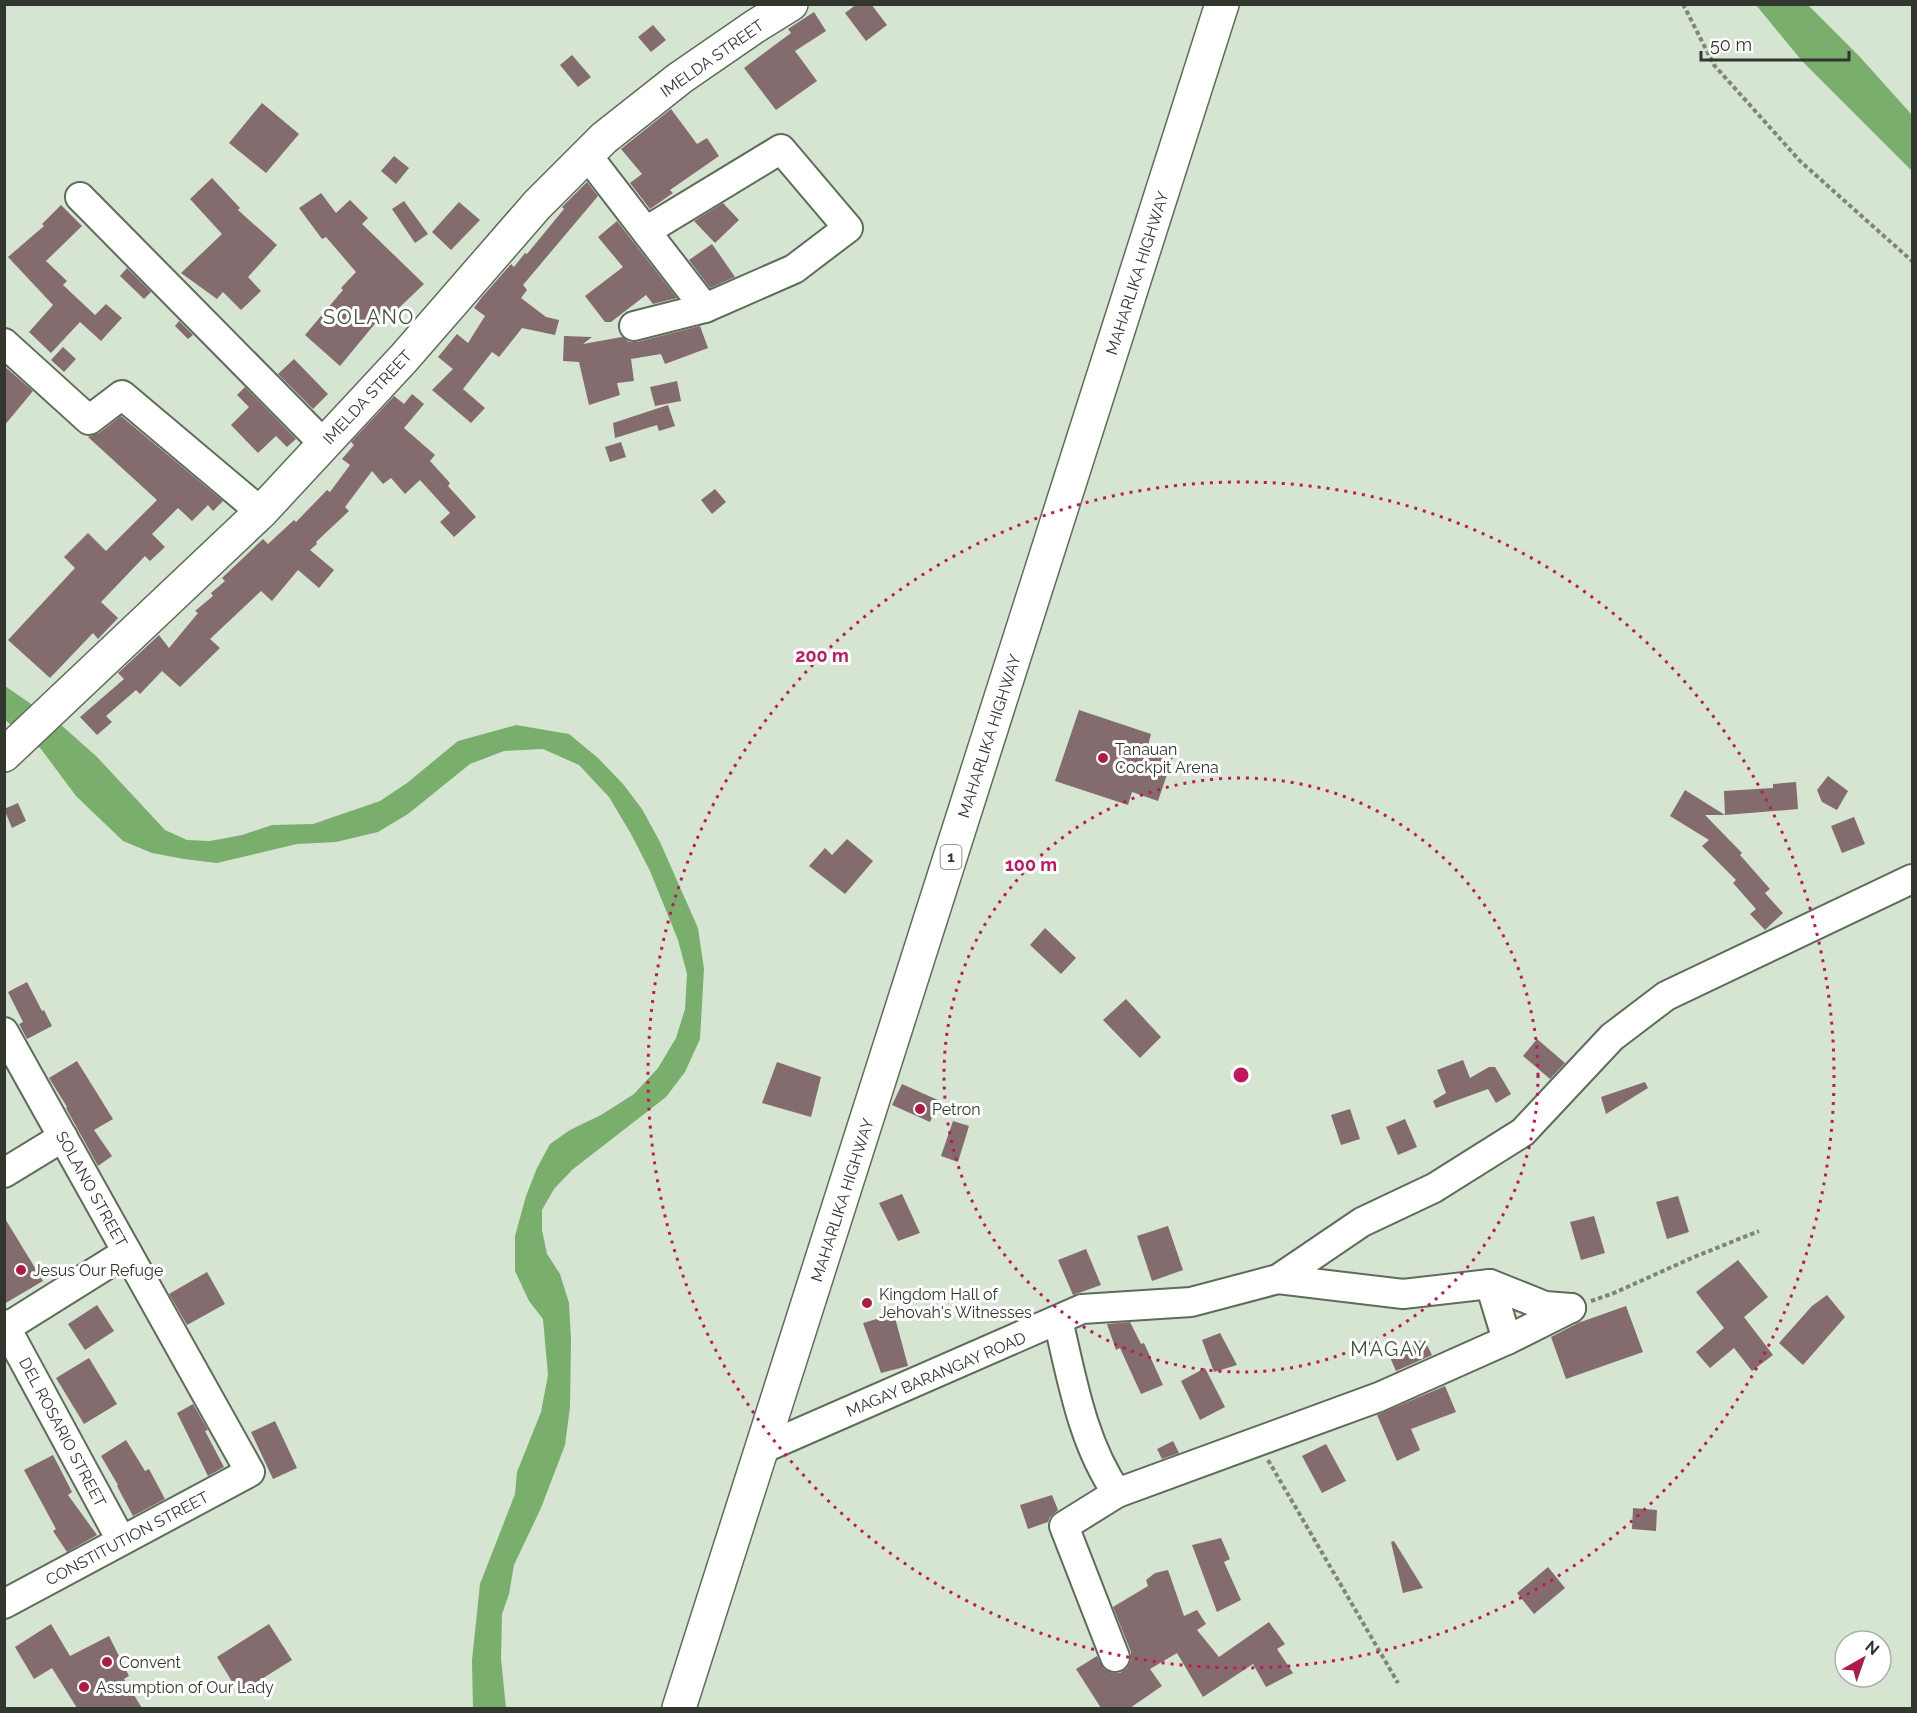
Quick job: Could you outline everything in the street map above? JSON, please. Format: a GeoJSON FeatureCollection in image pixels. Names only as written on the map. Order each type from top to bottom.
{"type":"FeatureCollection","features":[{"type":"Feature","properties":{"kind":"main road","name":"IMELDA STREET"},"geometry":{"type":"LineString","coordinates":[[4,755],[261,512],[404,358],[537,205],[587,154],[680,78],[791,4]]}},
{"type":"Feature","properties":{"kind":"main road","name":"MAHARLIKA HIGHWAY"},"geometry":{"type":"LineString","coordinates":[[679,1708],[1222,4]]}},
{"type":"Feature","properties":{"kind":"street"},"geometry":{"type":"LineString","coordinates":[[634,326],[705,308],[794,269],[848,228],[781,149],[646,231]]}},
{"type":"Feature","properties":{"kind":"street"},"geometry":{"type":"LineString","coordinates":[[587,154],[705,308]]}},
{"type":"Feature","properties":{"kind":"street"},"geometry":{"type":"LineString","coordinates":[[80,197],[324,444]]}},
{"type":"Feature","properties":{"kind":"street"},"geometry":{"type":"LineString","coordinates":[[4,343],[89,420],[122,394],[261,512]]}},
{"type":"Feature","properties":{"kind":"street"},"geometry":{"type":"LineString","coordinates":[[1278,1279],[1362,1222],[1434,1188],[1523,1132],[1612,1038],[1666,996],[1912,879]]}},
{"type":"Feature","properties":{"kind":"street","name":"SOLANO STREET"},"geometry":{"type":"LineString","coordinates":[[6,1038],[250,1472]]}},
{"type":"Feature","properties":{"kind":"street"},"geometry":{"type":"LineString","coordinates":[[4,1173],[63,1137]]}},
{"type":"Feature","properties":{"kind":"street"},"geometry":{"type":"LineString","coordinates":[[5,1327],[128,1252]]}},
{"type":"Feature","properties":{"kind":"street","name":"MAGAY BARANGAY ROAD"},"geometry":{"type":"LineString","coordinates":[[762,1449],[1082,1310],[1191,1302],[1278,1279],[1403,1294],[1490,1284],[1545,1306],[1571,1308]]}},
{"type":"Feature","properties":{"kind":"street"},"geometry":{"type":"LineString","coordinates":[[1490,1284],[1507,1340]]}},
{"type":"Feature","properties":{"kind":"street"},"geometry":{"type":"LineString","coordinates":[[1115,1657],[1064,1526],[1117,1492],[1379,1397],[1507,1340],[1571,1308]]}},
{"type":"Feature","properties":{"kind":"street"},"geometry":{"type":"LineString","coordinates":[[1058,1320],[1080,1412],[1103,1472],[1117,1492]]}},
{"type":"Feature","properties":{"kind":"street","name":"DEL ROSARIO STREET"},"geometry":{"type":"LineString","coordinates":[[5,1327],[121,1540]]}},
{"type":"Feature","properties":{"kind":"street","name":"CONSTITUTION STREET"},"geometry":{"type":"LineString","coordinates":[[4,1604],[250,1472]]}},
{"type":"Feature","properties":{"kind":"path"},"geometry":{"type":"LineString","coordinates":[[1683,4],[1714,65],[1800,161],[1912,261]]}},
{"type":"Feature","properties":{"kind":"path"},"geometry":{"type":"LineString","coordinates":[[1571,1308],[1614,1293],[1759,1231]]}},
{"type":"Feature","properties":{"kind":"path"},"geometry":{"type":"LineString","coordinates":[[1257,1442],[1398,1683]]}},
{"type":"Feature","properties":{"kind":"shaded area"},"geometry":{"type":"Polygon","coordinates":[[[1756,5],[1808,5],[1860,57],[1912,115],[1912,171],[1802,61],[1756,5]]]}},
{"type":"Feature","properties":{"kind":"shaded area"},"geometry":{"type":"Polygon","coordinates":[[[5,686],[60,724],[97,757],[165,830],[187,840],[210,841],[242,835],[272,825],[313,824],[380,801],[407,783],[458,741],[516,725],[569,734],[598,758],[623,784],[642,809],[660,842],[698,928],[704,969],[700,1039],[685,1072],[666,1097],[572,1170],[554,1189],[542,1210],[542,1230],[547,1254],[560,1274],[569,1303],[570,1407],[565,1445],[541,1508],[514,1565],[509,1594],[502,1614],[501,1659],[506,1708],[473,1708],[472,1660],[480,1584],[515,1494],[517,1472],[541,1412],[548,1375],[543,1319],[529,1301],[515,1271],[515,1236],[526,1196],[550,1144],[570,1130],[601,1115],[634,1094],[658,1068],[676,1038],[685,1009],[687,974],[678,940],[650,871],[609,797],[579,765],[543,749],[504,751],[470,764],[408,814],[378,832],[336,842],[297,844],[217,863],[152,853],[123,841],[76,796],[41,749],[5,720],[5,686]]]}},
{"type":"Feature","properties":{"kind":"building"},"geometry":{"type":"Polygon","coordinates":[[[857,4],[871,4],[887,25],[866,41],[845,13],[857,4]]]}},
{"type":"Feature","properties":{"kind":"building"},"geometry":{"type":"Polygon","coordinates":[[[814,12],[826,31],[795,51],[817,81],[776,110],[744,68],[791,33],[788,29],[814,12]]]}},
{"type":"Feature","properties":{"kind":"building"},"geometry":{"type":"Polygon","coordinates":[[[653,25],[666,40],[651,52],[638,37],[653,25]]]}},
{"type":"Feature","properties":{"kind":"building"},"geometry":{"type":"Polygon","coordinates":[[[572,55],[591,77],[578,87],[560,65],[572,55]]]}},
{"type":"Feature","properties":{"kind":"building"},"geometry":{"type":"Polygon","coordinates":[[[262,103],[299,134],[266,173],[229,143],[262,103]]]}},
{"type":"Feature","properties":{"kind":"building"},"geometry":{"type":"Polygon","coordinates":[[[671,109],[697,144],[707,138],[719,156],[670,190],[673,193],[650,209],[630,183],[642,174],[621,149],[671,109]]]}},
{"type":"Feature","properties":{"kind":"building"},"geometry":{"type":"Polygon","coordinates":[[[394,156],[409,168],[396,184],[381,171],[394,156]]]}},
{"type":"Feature","properties":{"kind":"building"},"geometry":{"type":"Polygon","coordinates":[[[212,178],[240,208],[238,210],[277,245],[248,277],[261,291],[241,310],[223,292],[217,299],[181,273],[222,234],[190,199],[212,178]]]}},
{"type":"Feature","properties":{"kind":"building"},"geometry":{"type":"Polygon","coordinates":[[[587,182],[598,196],[523,285],[527,290],[521,298],[546,317],[559,320],[555,335],[522,328],[499,357],[492,352],[463,389],[485,408],[471,423],[432,390],[453,369],[438,357],[457,334],[468,343],[485,316],[474,308],[482,297],[511,264],[514,267],[525,253],[527,254],[564,209],[562,207],[587,182]]]}},
{"type":"Feature","properties":{"kind":"building"},"geometry":{"type":"Polygon","coordinates":[[[321,193],[336,213],[350,200],[368,218],[362,224],[424,284],[382,324],[378,320],[340,366],[305,335],[356,272],[326,237],[322,239],[299,208],[321,193]]]}},
{"type":"Feature","properties":{"kind":"building"},"geometry":{"type":"Polygon","coordinates":[[[404,201],[428,234],[415,243],[392,209],[404,201]]]}},
{"type":"Feature","properties":{"kind":"building"},"geometry":{"type":"Polygon","coordinates":[[[459,202],[480,220],[451,250],[432,232],[459,202]]]}},
{"type":"Feature","properties":{"kind":"building"},"geometry":{"type":"Polygon","coordinates":[[[723,203],[739,220],[715,243],[694,221],[723,203]]]}},
{"type":"Feature","properties":{"kind":"building"},"geometry":{"type":"Polygon","coordinates":[[[61,205],[82,226],[46,261],[67,281],[63,285],[95,315],[106,304],[122,318],[101,341],[80,322],[51,353],[29,332],[53,305],[8,257],[44,226],[42,224],[61,205]]]}},
{"type":"Feature","properties":{"kind":"building"},"geometry":{"type":"Polygon","coordinates":[[[617,221],[677,298],[653,304],[646,295],[611,322],[605,322],[585,296],[623,267],[598,237],[617,221]]]}},
{"type":"Feature","properties":{"kind":"building"},"geometry":{"type":"Polygon","coordinates":[[[712,244],[735,277],[710,288],[689,260],[712,244]]]}},
{"type":"Feature","properties":{"kind":"building"},"geometry":{"type":"Polygon","coordinates":[[[127,268],[151,292],[144,299],[120,276],[127,268]]]}},
{"type":"Feature","properties":{"kind":"building"},"geometry":{"type":"Polygon","coordinates":[[[179,321],[193,335],[188,339],[175,326],[179,321]]]}},
{"type":"Feature","properties":{"kind":"building"},"geometry":{"type":"Polygon","coordinates":[[[700,326],[708,348],[665,364],[661,354],[631,359],[634,381],[617,383],[620,395],[589,405],[579,362],[563,361],[564,336],[592,337],[583,344],[622,337],[629,342],[637,342],[700,326]]]}},
{"type":"Feature","properties":{"kind":"building"},"geometry":{"type":"Polygon","coordinates":[[[63,347],[76,359],[64,372],[51,360],[63,347]]]}},
{"type":"Feature","properties":{"kind":"building"},"geometry":{"type":"Polygon","coordinates":[[[294,359],[328,394],[313,409],[278,374],[294,359]]]}},
{"type":"Feature","properties":{"kind":"building"},"geometry":{"type":"Polygon","coordinates":[[[4,366],[33,391],[4,426],[4,366]]]}},
{"type":"Feature","properties":{"kind":"building"},"geometry":{"type":"Polygon","coordinates":[[[677,381],[681,401],[655,406],[650,387],[677,381]]]}},
{"type":"Feature","properties":{"kind":"building"},"geometry":{"type":"Polygon","coordinates":[[[245,387],[296,439],[287,447],[276,436],[258,453],[231,425],[249,407],[237,395],[245,387]]]}},
{"type":"Feature","properties":{"kind":"building"},"geometry":{"type":"Polygon","coordinates":[[[412,394],[424,404],[404,428],[435,455],[430,461],[450,483],[448,486],[476,517],[454,537],[440,522],[450,513],[420,480],[405,494],[391,478],[383,484],[372,471],[345,507],[349,511],[310,550],[334,570],[319,588],[298,570],[272,601],[261,591],[210,639],[220,648],[180,687],[162,671],[140,694],[136,690],[106,716],[112,722],[97,735],[80,717],[124,679],[118,673],[159,635],[169,648],[198,613],[195,611],[213,596],[211,593],[225,581],[222,578],[263,539],[268,544],[294,520],[296,522],[327,490],[330,492],[350,465],[342,459],[354,445],[351,442],[394,396],[404,404],[412,394]]]}},
{"type":"Feature","properties":{"kind":"building"},"geometry":{"type":"Polygon","coordinates":[[[668,405],[675,426],[659,431],[657,425],[615,438],[613,423],[668,405]]]}},
{"type":"Feature","properties":{"kind":"building"},"geometry":{"type":"Polygon","coordinates":[[[121,416],[223,501],[213,511],[208,505],[192,521],[178,508],[152,534],[165,547],[150,561],[145,556],[101,602],[118,618],[98,639],[93,633],[50,678],[8,640],[75,568],[64,557],[88,533],[106,551],[157,500],[88,437],[99,433],[121,416]]]}},
{"type":"Feature","properties":{"kind":"building"},"geometry":{"type":"Polygon","coordinates":[[[621,442],[626,457],[610,462],[605,447],[621,442]]]}},
{"type":"Feature","properties":{"kind":"building"},"geometry":{"type":"Polygon","coordinates":[[[715,489],[726,502],[712,514],[701,500],[715,489]]]}},
{"type":"Feature","properties":{"kind":"building","name":"Tanauan Cockpit Arena"},"geometry":{"type":"Polygon","coordinates":[[[1079,710],[1151,734],[1147,749],[1173,757],[1158,801],[1132,792],[1128,805],[1055,781],[1079,710]]]}},
{"type":"Feature","properties":{"kind":"building"},"geometry":{"type":"Polygon","coordinates":[[[1828,776],[1848,791],[1837,810],[1822,802],[1817,790],[1828,776]]]}},
{"type":"Feature","properties":{"kind":"building"},"geometry":{"type":"Polygon","coordinates":[[[1796,782],[1798,809],[1725,815],[1724,791],[1773,788],[1773,784],[1796,782]]]}},
{"type":"Feature","properties":{"kind":"building"},"geometry":{"type":"Polygon","coordinates":[[[1685,790],[1725,815],[1705,815],[1742,853],[1740,855],[1770,889],[1765,893],[1783,913],[1765,930],[1750,914],[1756,909],[1733,883],[1736,880],[1702,846],[1709,840],[1670,816],[1685,790]]]}},
{"type":"Feature","properties":{"kind":"building"},"geometry":{"type":"Polygon","coordinates":[[[18,803],[26,821],[12,828],[4,809],[18,803]]]}},
{"type":"Feature","properties":{"kind":"building"},"geometry":{"type":"Polygon","coordinates":[[[1854,817],[1865,844],[1842,853],[1831,826],[1854,817]]]}},
{"type":"Feature","properties":{"kind":"building"},"geometry":{"type":"Polygon","coordinates":[[[847,839],[873,861],[845,894],[809,866],[825,848],[832,855],[847,839]]]}},
{"type":"Feature","properties":{"kind":"building"},"geometry":{"type":"Polygon","coordinates":[[[1045,928],[1076,958],[1061,974],[1030,945],[1045,928]]]}},
{"type":"Feature","properties":{"kind":"building"},"geometry":{"type":"Polygon","coordinates":[[[27,982],[52,1026],[27,1039],[19,1024],[23,1022],[8,992],[27,982]]]}},
{"type":"Feature","properties":{"kind":"building"},"geometry":{"type":"Polygon","coordinates":[[[1126,999],[1161,1037],[1140,1058],[1103,1020],[1126,999]]]}},
{"type":"Feature","properties":{"kind":"building"},"geometry":{"type":"Polygon","coordinates":[[[1537,1039],[1565,1063],[1550,1079],[1523,1056],[1537,1039]]]}},
{"type":"Feature","properties":{"kind":"building"},"geometry":{"type":"Polygon","coordinates":[[[1463,1060],[1470,1078],[1489,1067],[1495,1067],[1511,1094],[1496,1103],[1488,1089],[1436,1108],[1433,1101],[1446,1093],[1437,1070],[1463,1060]]]}},
{"type":"Feature","properties":{"kind":"building"},"geometry":{"type":"Polygon","coordinates":[[[77,1061],[113,1119],[94,1130],[112,1156],[98,1166],[49,1078],[77,1061]]]}},
{"type":"Feature","properties":{"kind":"building"},"geometry":{"type":"Polygon","coordinates":[[[777,1062],[821,1077],[811,1117],[762,1103],[777,1062]]]}},
{"type":"Feature","properties":{"kind":"building"},"geometry":{"type":"Polygon","coordinates":[[[1645,1082],[1648,1088],[1606,1114],[1601,1097],[1645,1082]]]}},
{"type":"Feature","properties":{"kind":"building"},"geometry":{"type":"Polygon","coordinates":[[[902,1084],[940,1101],[930,1122],[892,1105],[902,1084]]]}},
{"type":"Feature","properties":{"kind":"building"},"geometry":{"type":"Polygon","coordinates":[[[1350,1109],[1360,1139],[1341,1145],[1331,1115],[1350,1109]]]}},
{"type":"Feature","properties":{"kind":"building"},"geometry":{"type":"Polygon","coordinates":[[[1405,1119],[1417,1147],[1398,1155],[1386,1127],[1405,1119]]]}},
{"type":"Feature","properties":{"kind":"building"},"geometry":{"type":"Polygon","coordinates":[[[953,1121],[969,1126],[958,1162],[941,1156],[953,1121]]]}},
{"type":"Feature","properties":{"kind":"building"},"geometry":{"type":"Polygon","coordinates":[[[902,1194],[920,1233],[898,1241],[879,1203],[902,1194]]]}},
{"type":"Feature","properties":{"kind":"building"},"geometry":{"type":"Polygon","coordinates":[[[1678,1196],[1689,1232],[1667,1239],[1656,1202],[1678,1196]]]}},
{"type":"Feature","properties":{"kind":"building"},"geometry":{"type":"Polygon","coordinates":[[[1594,1216],[1605,1253],[1581,1260],[1570,1222],[1594,1216]]]}},
{"type":"Feature","properties":{"kind":"building","name":"Jesus Our Refuge"},"geometry":{"type":"Polygon","coordinates":[[[4,1217],[43,1281],[4,1304],[4,1217]]]}},
{"type":"Feature","properties":{"kind":"building"},"geometry":{"type":"Polygon","coordinates":[[[1168,1226],[1183,1270],[1152,1281],[1137,1236],[1168,1226]]]}},
{"type":"Feature","properties":{"kind":"building"},"geometry":{"type":"Polygon","coordinates":[[[1086,1249],[1101,1285],[1073,1295],[1058,1260],[1086,1249]]]}},
{"type":"Feature","properties":{"kind":"building"},"geometry":{"type":"Polygon","coordinates":[[[1738,1260],[1768,1297],[1744,1317],[1773,1355],[1752,1371],[1734,1348],[1710,1368],[1696,1352],[1724,1328],[1696,1292],[1738,1260]]]}},
{"type":"Feature","properties":{"kind":"building"},"geometry":{"type":"Polygon","coordinates":[[[207,1272],[225,1304],[187,1325],[169,1294],[207,1272]]]}},
{"type":"Feature","properties":{"kind":"building"},"geometry":{"type":"Polygon","coordinates":[[[1827,1295],[1845,1317],[1803,1365],[1779,1343],[1812,1306],[1827,1295]]]}},
{"type":"Feature","properties":{"kind":"building"},"geometry":{"type":"Polygon","coordinates":[[[97,1305],[114,1331],[85,1350],[68,1324],[97,1305]]]}},
{"type":"Feature","properties":{"kind":"building"},"geometry":{"type":"Polygon","coordinates":[[[1626,1306],[1643,1352],[1566,1379],[1551,1337],[1578,1323],[1626,1306]]]}},
{"type":"Feature","properties":{"kind":"building"},"geometry":{"type":"Polygon","coordinates":[[[894,1314],[908,1366],[881,1373],[863,1323],[894,1314]]]}},
{"type":"Feature","properties":{"kind":"building"},"geometry":{"type":"Polygon","coordinates":[[[1130,1322],[1141,1344],[1144,1343],[1163,1385],[1141,1394],[1120,1348],[1116,1350],[1107,1324],[1130,1322]]]}},
{"type":"Feature","properties":{"kind":"building"},"geometry":{"type":"Polygon","coordinates":[[[1220,1333],[1237,1365],[1214,1372],[1202,1340],[1220,1333]]]}},
{"type":"Feature","properties":{"kind":"building"},"geometry":{"type":"Polygon","coordinates":[[[1424,1339],[1432,1355],[1396,1371],[1389,1355],[1424,1339]]]}},
{"type":"Feature","properties":{"kind":"building"},"geometry":{"type":"Polygon","coordinates":[[[89,1358],[117,1404],[84,1424],[56,1378],[89,1358]]]}},
{"type":"Feature","properties":{"kind":"building"},"geometry":{"type":"Polygon","coordinates":[[[1205,1368],[1225,1407],[1200,1420],[1181,1381],[1205,1368]]]}},
{"type":"Feature","properties":{"kind":"building"},"geometry":{"type":"Polygon","coordinates":[[[1445,1386],[1456,1412],[1411,1429],[1420,1450],[1397,1461],[1377,1415],[1445,1386]]]}},
{"type":"Feature","properties":{"kind":"building"},"geometry":{"type":"Polygon","coordinates":[[[193,1404],[208,1430],[205,1431],[224,1467],[208,1476],[177,1413],[193,1404]]]}},
{"type":"Feature","properties":{"kind":"building"},"geometry":{"type":"Polygon","coordinates":[[[275,1421],[297,1468],[273,1479],[251,1432],[275,1421]]]}},
{"type":"Feature","properties":{"kind":"building"},"geometry":{"type":"Polygon","coordinates":[[[126,1440],[145,1471],[149,1469],[165,1499],[133,1516],[101,1456],[126,1440]]]}},
{"type":"Feature","properties":{"kind":"building"},"geometry":{"type":"Polygon","coordinates":[[[1173,1441],[1179,1453],[1162,1459],[1157,1449],[1173,1441]]]}},
{"type":"Feature","properties":{"kind":"building"},"geometry":{"type":"Polygon","coordinates":[[[1326,1444],[1346,1481],[1322,1493],[1302,1456],[1326,1444]]]}},
{"type":"Feature","properties":{"kind":"building"},"geometry":{"type":"Polygon","coordinates":[[[53,1455],[72,1492],[68,1495],[97,1535],[67,1552],[53,1531],[56,1529],[24,1470],[53,1455]]]}},
{"type":"Feature","properties":{"kind":"building"},"geometry":{"type":"Polygon","coordinates":[[[1052,1495],[1058,1510],[1048,1522],[1028,1529],[1020,1505],[1052,1495]]]}},
{"type":"Feature","properties":{"kind":"building"},"geometry":{"type":"Polygon","coordinates":[[[1633,1508],[1657,1510],[1656,1531],[1632,1529],[1633,1508]]]}},
{"type":"Feature","properties":{"kind":"building"},"geometry":{"type":"Polygon","coordinates":[[[1221,1538],[1230,1559],[1224,1562],[1241,1600],[1217,1612],[1192,1545],[1221,1538]]]}},
{"type":"Feature","properties":{"kind":"building"},"geometry":{"type":"Polygon","coordinates":[[[1394,1541],[1423,1588],[1403,1593],[1391,1542],[1394,1541]]]}},
{"type":"Feature","properties":{"kind":"building"},"geometry":{"type":"Polygon","coordinates":[[[1548,1567],[1565,1588],[1534,1614],[1517,1593],[1548,1567]]]}},
{"type":"Feature","properties":{"kind":"building"},"geometry":{"type":"Polygon","coordinates":[[[1168,1570],[1184,1616],[1197,1610],[1206,1624],[1197,1630],[1219,1657],[1269,1622],[1285,1644],[1277,1649],[1293,1673],[1266,1687],[1253,1664],[1203,1697],[1177,1653],[1150,1669],[1162,1686],[1130,1708],[1101,1708],[1076,1669],[1097,1656],[1104,1669],[1112,1673],[1120,1673],[1127,1668],[1131,1660],[1131,1652],[1113,1607],[1148,1586],[1146,1580],[1155,1573],[1168,1570]]]}},
{"type":"Feature","properties":{"kind":"building"},"geometry":{"type":"Polygon","coordinates":[[[51,1624],[70,1656],[109,1636],[129,1676],[124,1679],[142,1708],[77,1708],[52,1668],[34,1679],[15,1647],[51,1624]]]}},
{"type":"Feature","properties":{"kind":"building"},"geometry":{"type":"Polygon","coordinates":[[[269,1624],[292,1660],[239,1693],[217,1657],[269,1624]]]}},
{"type":"Feature","properties":{"kind":"place","name":"Tanauan Cockpit Arena"},"geometry":{"type":"Point","coordinates":[1103,758]}},
{"type":"Feature","properties":{"kind":"place","name":"Petron"},"geometry":{"type":"Point","coordinates":[920,1109]}},
{"type":"Feature","properties":{"kind":"place","name":"Jesus Our Refuge"},"geometry":{"type":"Point","coordinates":[21,1270]}},
{"type":"Feature","properties":{"kind":"place","name":"Kingdom Hall of Jehovah's Witnesses"},"geometry":{"type":"Point","coordinates":[867,1303]}},
{"type":"Feature","properties":{"kind":"place","name":"Convent"},"geometry":{"type":"Point","coordinates":[107,1662]}},
{"type":"Feature","properties":{"kind":"place","name":"Assumption of Our Lady"},"geometry":{"type":"Point","coordinates":[84,1687]}},
{"type":"Feature","properties":{"kind":"district","name":"SOLANO"},"geometry":{"type":"Point","coordinates":[369,317]}},
{"type":"Feature","properties":{"kind":"district","name":"MAGAY"},"geometry":{"type":"Point","coordinates":[1389,1349]}}]}
